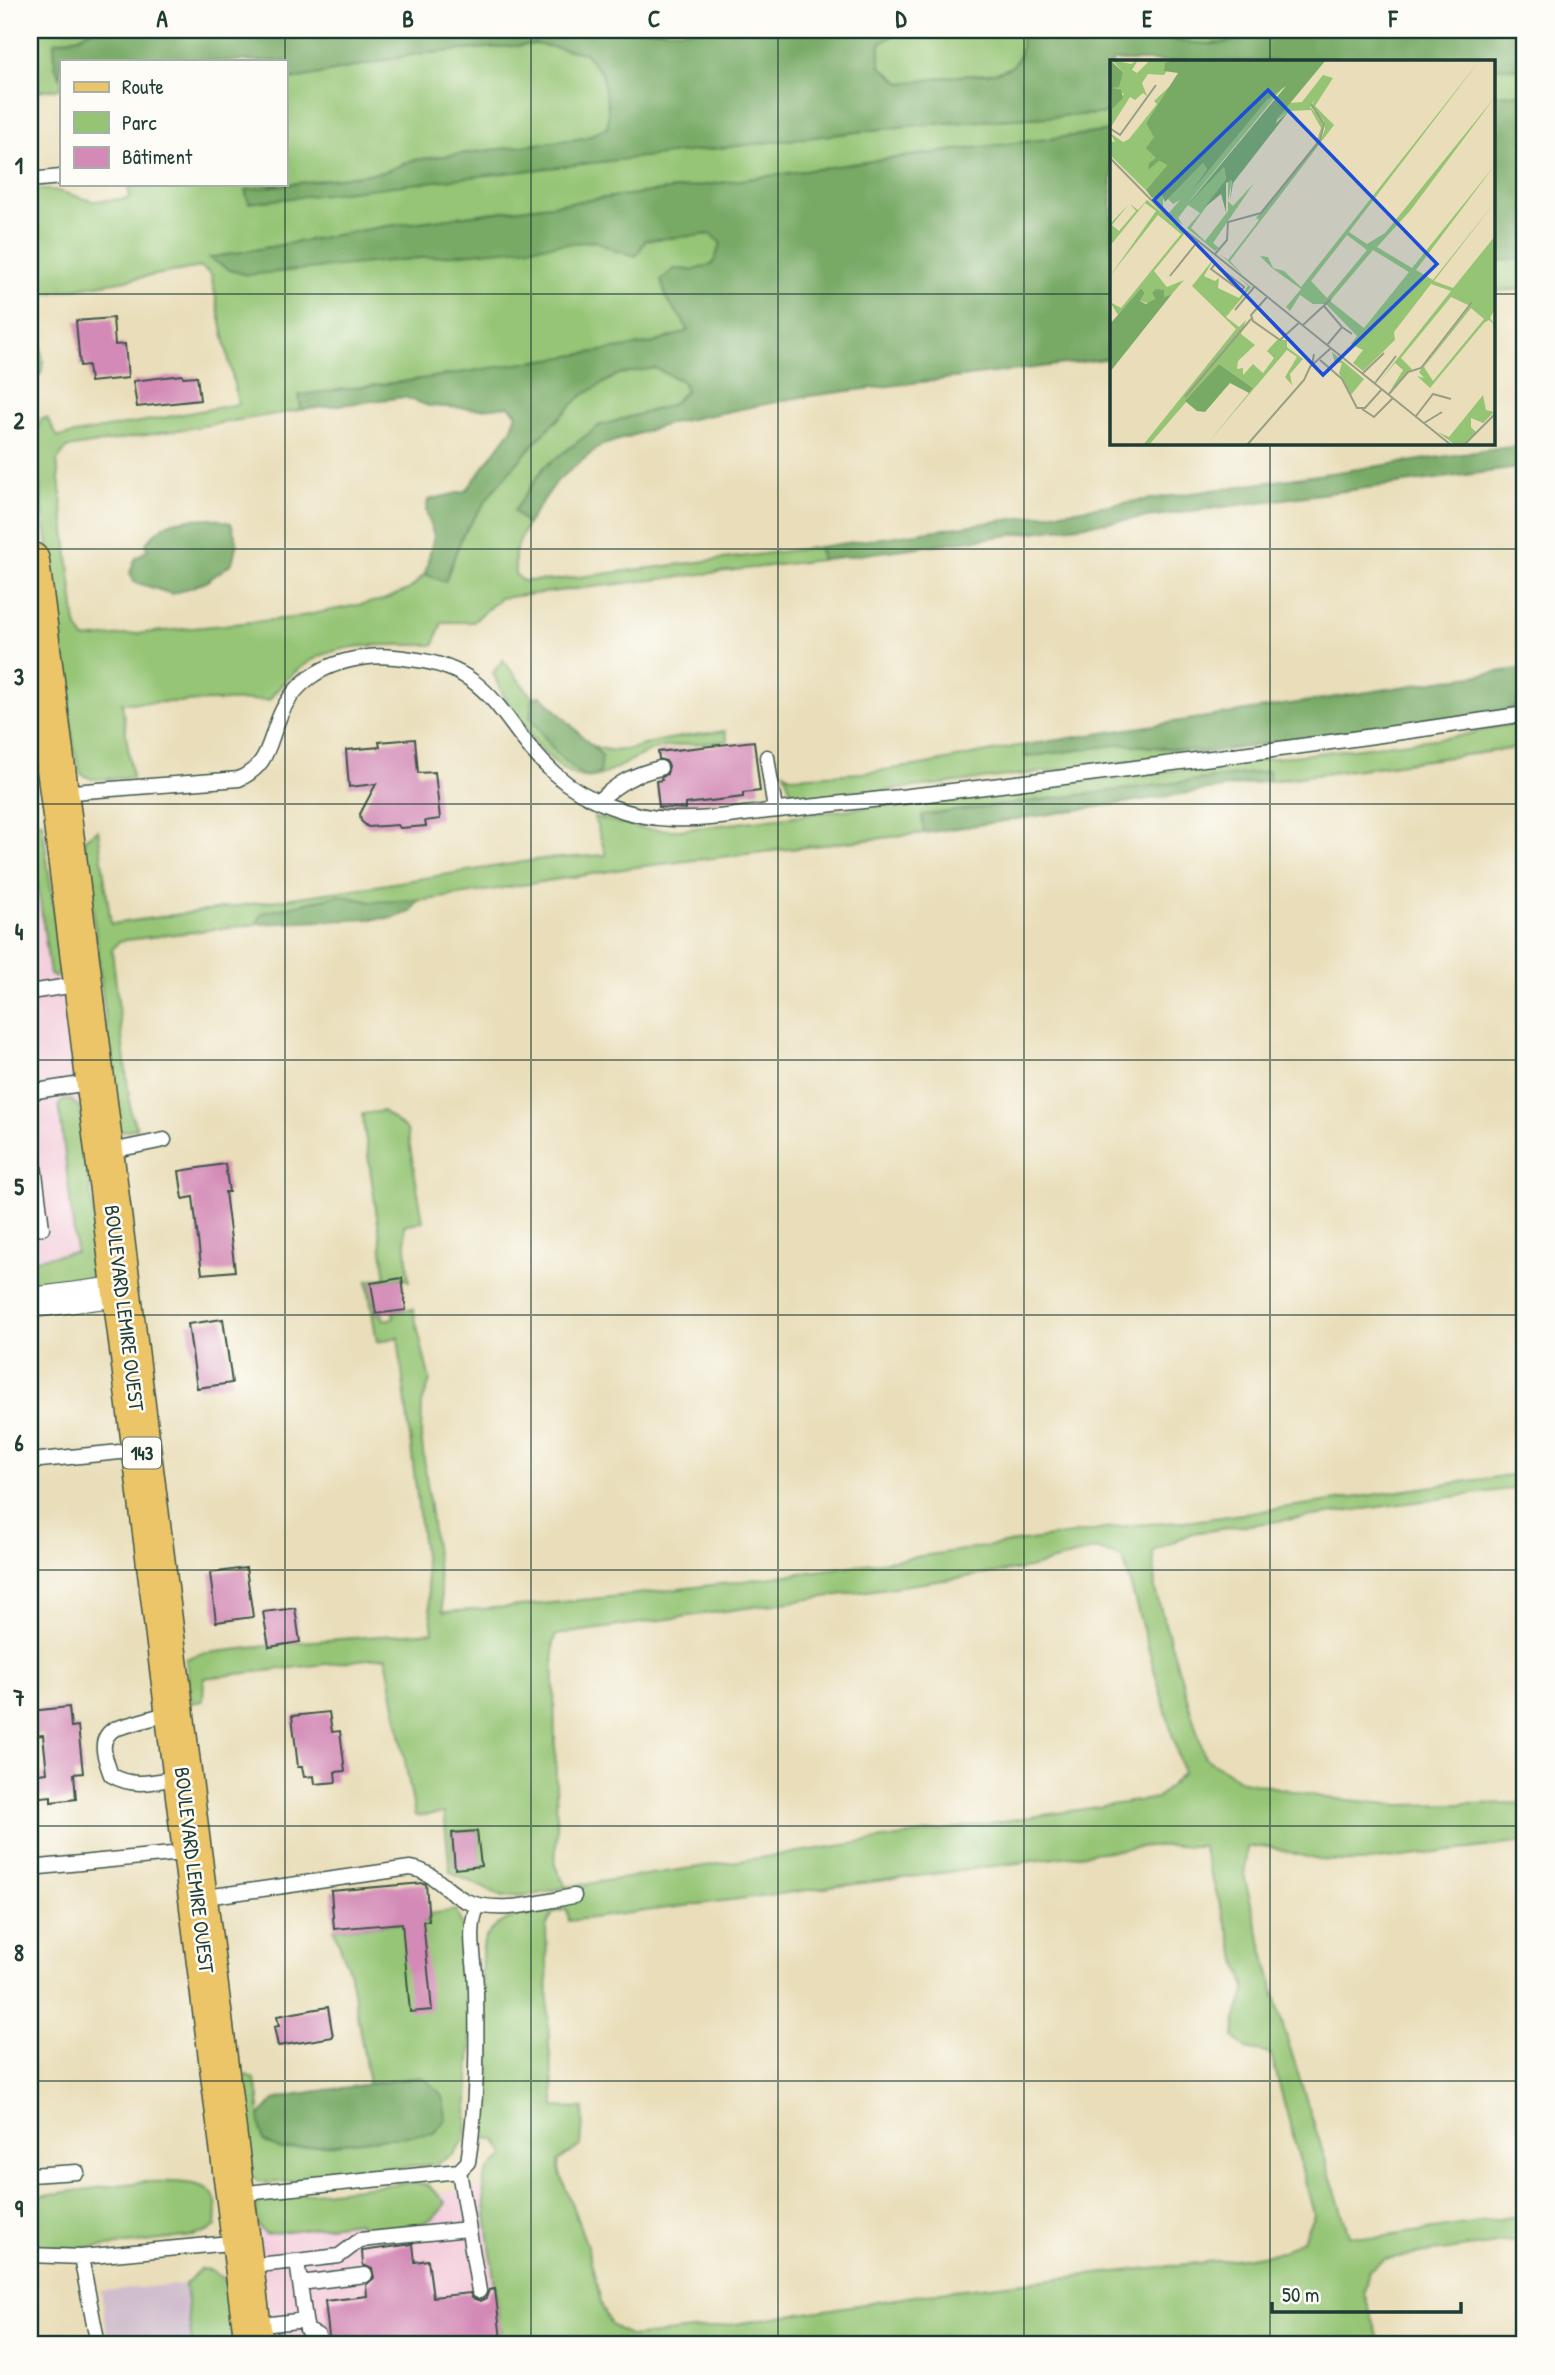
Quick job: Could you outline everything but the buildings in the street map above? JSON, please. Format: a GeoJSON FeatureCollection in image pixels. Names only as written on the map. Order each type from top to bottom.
{"type":"FeatureCollection","features":[{"type":"Feature","properties":{"kind":"main road","name":"BOULEVARD LEMIRE OUEST"},"geometry":{"type":"LineString","coordinates":[[31,582],[253,2336]]}},
{"type":"Feature","properties":{"kind":"street"},"geometry":{"type":"LineString","coordinates":[[30,1303],[122,1291]]}},
{"type":"Feature","properties":{"kind":"lane"},"geometry":{"type":"LineString","coordinates":[[30,180],[60,177]]}},
{"type":"Feature","properties":{"kind":"lane"},"geometry":{"type":"LineString","coordinates":[[59,793],[239,779],[255,771],[266,754],[284,705],[295,689],[313,673],[369,656],[434,662],[457,670],[478,684],[555,774],[574,789],[598,801],[630,811],[672,819],[924,795],[1275,751],[1525,714]]}},
{"type":"Feature","properties":{"kind":"lane"},"geometry":{"type":"LineString","coordinates":[[767,757],[775,810]]}},
{"type":"Feature","properties":{"kind":"lane"},"geometry":{"type":"LineString","coordinates":[[598,801],[621,781],[660,768]]}},
{"type":"Feature","properties":{"kind":"lane"},"geometry":{"type":"LineString","coordinates":[[30,992],[83,984]]}},
{"type":"Feature","properties":{"kind":"lane"},"geometry":{"type":"LineString","coordinates":[[30,1092],[96,1082]]}},
{"type":"Feature","properties":{"kind":"lane"},"geometry":{"type":"LineString","coordinates":[[30,1134],[42,1228],[30,1229]]}},
{"type":"Feature","properties":{"kind":"lane"},"geometry":{"type":"LineString","coordinates":[[104,1152],[164,1140]]}},
{"type":"Feature","properties":{"kind":"lane"},"geometry":{"type":"LineString","coordinates":[[30,1461],[141,1450]]}},
{"type":"Feature","properties":{"kind":"lane"},"geometry":{"type":"LineString","coordinates":[[174,1711],[114,1729],[107,1734],[103,1744],[111,1774],[122,1781],[135,1784],[183,1777]]}},
{"type":"Feature","properties":{"kind":"lane"},"geometry":{"type":"LineString","coordinates":[[30,1868],[192,1852]]}},
{"type":"Feature","properties":{"kind":"lane"},"geometry":{"type":"LineString","coordinates":[[198,1898],[410,1868],[429,1873],[451,1892],[478,1905],[508,1907],[574,1896]]}},
{"type":"Feature","properties":{"kind":"lane"},"geometry":{"type":"LineString","coordinates":[[235,2194],[459,2171],[468,2162],[475,2103],[476,2000],[472,1922],[478,1905]]}},
{"type":"Feature","properties":{"kind":"lane"},"geometry":{"type":"LineString","coordinates":[[459,2171],[479,2291]]}},
{"type":"Feature","properties":{"kind":"lane"},"geometry":{"type":"LineString","coordinates":[[30,2175],[77,2172]]}},
{"type":"Feature","properties":{"kind":"lane"},"geometry":{"type":"LineString","coordinates":[[30,2255],[81,2257],[243,2254],[297,2261],[339,2256],[360,2241],[468,2229]]}},
{"type":"Feature","properties":{"kind":"lane"},"geometry":{"type":"LineString","coordinates":[[81,2257],[98,2345]]}},
{"type":"Feature","properties":{"kind":"lane"},"geometry":{"type":"LineString","coordinates":[[297,2261],[307,2330],[318,2336],[319,2345]]}},
{"type":"Feature","properties":{"kind":"lane"},"geometry":{"type":"LineString","coordinates":[[300,2283],[365,2275]]}},
{"type":"Feature","properties":{"kind":"lane"},"geometry":{"type":"LineString","coordinates":[[253,2336],[305,2320]]}},
{"type":"Feature","properties":{"kind":"shaded area"},"geometry":{"type":"Polygon","coordinates":[[[42,822],[100,1267],[30,1276],[30,824],[42,822]]]}},
{"type":"Feature","properties":{"kind":"shaded area"},"geometry":{"type":"Polygon","coordinates":[[[483,2187],[502,2345],[273,2345],[256,2220],[483,2187]]]}},
{"type":"Feature","properties":{"kind":"shaded area"},"geometry":{"type":"Polygon","coordinates":[[[185,2284],[192,2345],[109,2345],[101,2291],[185,2284]]]}},
{"type":"Feature","properties":{"kind":"green space"},"geometry":{"type":"Polygon","coordinates":[[[30,30],[92,30],[79,37],[54,42],[60,89],[30,94],[30,30]]]}},
{"type":"Feature","properties":{"kind":"green space"},"geometry":{"type":"Polygon","coordinates":[[[92,30],[901,30],[880,44],[880,66],[901,83],[991,73],[1011,67],[1021,50],[1021,36],[1012,30],[1152,30],[1180,41],[1215,44],[1234,40],[1248,30],[1525,30],[1525,69],[1496,67],[1496,60],[1110,60],[1110,113],[917,125],[249,203],[245,190],[384,172],[414,160],[585,138],[608,127],[608,108],[602,74],[585,53],[536,44],[416,54],[287,81],[287,60],[60,60],[60,76],[55,66],[54,42],[79,37],[92,30]]]}},
{"type":"Feature","properties":{"kind":"green space"},"geometry":{"type":"Polygon","coordinates":[[[901,30],[1012,30],[1021,35],[1021,50],[1011,67],[1002,71],[901,83],[880,66],[880,44],[901,30]]]}},
{"type":"Feature","properties":{"kind":"green space"},"geometry":{"type":"Polygon","coordinates":[[[1152,30],[1248,30],[1234,40],[1204,44],[1180,41],[1152,30]]]}},
{"type":"Feature","properties":{"kind":"green space"},"geometry":{"type":"Polygon","coordinates":[[[536,44],[585,53],[602,74],[608,108],[608,127],[585,138],[414,160],[384,172],[287,185],[287,81],[416,54],[536,44]]]}},
{"type":"Feature","properties":{"kind":"green space"},"geometry":{"type":"Polygon","coordinates":[[[1496,67],[1525,69],[1525,94],[1496,95],[1496,67]]]}},
{"type":"Feature","properties":{"kind":"green space"},"geometry":{"type":"Polygon","coordinates":[[[1525,94],[1525,259],[1496,261],[1496,95],[1525,94]]]}},
{"type":"Feature","properties":{"kind":"green space"},"geometry":{"type":"Polygon","coordinates":[[[1110,113],[1110,131],[381,227],[210,258],[596,241],[616,251],[646,240],[711,234],[721,243],[713,264],[694,270],[674,269],[667,300],[688,331],[654,343],[299,395],[301,410],[67,448],[57,461],[76,625],[84,639],[292,618],[383,600],[410,589],[425,574],[445,582],[462,536],[492,492],[534,443],[580,397],[619,374],[655,368],[682,381],[686,391],[671,405],[599,426],[515,511],[527,524],[515,552],[515,574],[523,581],[554,580],[819,547],[821,560],[500,598],[473,622],[442,622],[434,645],[363,646],[323,655],[287,679],[269,700],[122,703],[132,778],[92,779],[81,774],[74,750],[34,440],[41,419],[47,418],[58,437],[238,404],[211,274],[201,267],[45,294],[36,306],[43,362],[41,374],[33,378],[30,376],[30,190],[54,190],[93,201],[127,199],[130,195],[128,186],[276,186],[245,190],[249,202],[917,125],[1110,113]]]}},
{"type":"Feature","properties":{"kind":"green space"},"geometry":{"type":"Polygon","coordinates":[[[1110,131],[1110,358],[801,397],[671,423],[600,446],[557,481],[527,524],[514,511],[544,467],[599,426],[671,405],[686,391],[682,381],[655,368],[619,374],[580,397],[534,443],[492,492],[462,536],[445,582],[425,574],[434,536],[426,511],[428,500],[466,491],[511,430],[517,414],[509,406],[482,409],[429,406],[404,397],[301,410],[299,395],[654,343],[688,331],[667,300],[661,280],[674,269],[694,270],[713,264],[721,243],[711,234],[646,240],[636,256],[616,251],[595,241],[247,275],[230,270],[209,258],[381,227],[1110,131]]]}},
{"type":"Feature","properties":{"kind":"green space"},"geometry":{"type":"Polygon","coordinates":[[[1525,259],[1525,289],[1496,291],[1496,261],[1525,259]]]}},
{"type":"Feature","properties":{"kind":"green space"},"geometry":{"type":"Polygon","coordinates":[[[1525,445],[1525,467],[821,560],[819,547],[1525,445]]]}},
{"type":"Feature","properties":{"kind":"green space"},"geometry":{"type":"Polygon","coordinates":[[[211,518],[231,523],[237,542],[232,563],[206,582],[172,594],[134,582],[130,573],[135,559],[147,550],[146,543],[160,529],[167,524],[183,520],[211,518]]]}},
{"type":"Feature","properties":{"kind":"green space"},"geometry":{"type":"Polygon","coordinates":[[[503,660],[532,697],[530,717],[557,754],[602,756],[594,746],[619,750],[725,731],[728,741],[657,749],[598,776],[582,777],[566,770],[550,758],[521,723],[493,673],[503,660]]]}},
{"type":"Feature","properties":{"kind":"green space"},"geometry":{"type":"Polygon","coordinates":[[[1525,668],[1525,704],[1502,711],[1210,752],[1122,744],[1025,757],[1024,745],[1525,668]]]}},
{"type":"Feature","properties":{"kind":"green space"},"geometry":{"type":"Polygon","coordinates":[[[542,696],[602,756],[600,773],[584,777],[557,754],[530,717],[532,697],[542,696]]]}},
{"type":"Feature","properties":{"kind":"green space"},"geometry":{"type":"Polygon","coordinates":[[[1525,721],[1525,747],[1269,781],[1268,771],[922,816],[924,833],[636,867],[427,900],[371,902],[340,895],[263,913],[257,924],[119,941],[112,950],[131,1114],[137,1128],[119,1132],[84,839],[98,830],[111,924],[542,859],[606,855],[594,817],[643,829],[679,830],[1459,736],[1525,721]]]}},
{"type":"Feature","properties":{"kind":"green space"},"geometry":{"type":"Polygon","coordinates":[[[1122,744],[1210,752],[807,800],[791,791],[784,772],[791,777],[862,773],[921,765],[1024,745],[1026,757],[1122,744]]]}},
{"type":"Feature","properties":{"kind":"green space"},"geometry":{"type":"Polygon","coordinates":[[[1269,771],[1269,781],[924,833],[922,815],[1269,771]]]}},
{"type":"Feature","properties":{"kind":"green space"},"geometry":{"type":"Polygon","coordinates":[[[42,822],[61,959],[61,972],[55,977],[50,975],[33,849],[30,848],[30,824],[42,822]]]}},
{"type":"Feature","properties":{"kind":"green space"},"geometry":{"type":"Polygon","coordinates":[[[340,895],[371,902],[418,900],[411,912],[393,918],[257,924],[262,913],[340,895]]]}},
{"type":"Feature","properties":{"kind":"green space"},"geometry":{"type":"Polygon","coordinates":[[[71,1100],[80,1108],[100,1267],[91,1281],[30,1289],[30,1260],[76,1252],[59,1104],[71,1100]]]}},
{"type":"Feature","properties":{"kind":"green space"},"geometry":{"type":"Polygon","coordinates":[[[383,1111],[407,1130],[423,1221],[404,1225],[409,1281],[402,1278],[371,1284],[376,1314],[382,1313],[384,1320],[394,1318],[393,1312],[413,1309],[430,1381],[422,1404],[421,1435],[443,1612],[702,1586],[1133,1525],[1193,1521],[1525,1473],[1525,1487],[1192,1533],[1153,1551],[1155,1590],[1205,1758],[1243,1781],[1327,1798],[1399,1805],[1525,1803],[1525,1842],[1362,1862],[1318,1860],[1270,1847],[1247,1847],[1244,1876],[1284,2029],[1349,2235],[1375,2238],[1525,2215],[1525,2239],[1385,2259],[1369,2270],[1364,2293],[1381,2345],[449,2345],[501,2338],[483,2187],[485,2176],[490,2169],[506,2156],[495,2139],[483,2138],[480,2133],[484,1942],[500,1923],[534,1910],[567,1904],[566,1887],[537,1894],[503,1897],[450,1872],[444,1813],[415,1816],[386,1657],[204,1678],[203,1701],[191,1703],[186,1659],[199,1654],[300,1642],[433,1632],[398,1337],[377,1342],[367,1281],[386,1278],[362,1114],[383,1111]],[[1096,1549],[1029,1568],[556,1635],[553,1644],[557,1828],[555,1866],[566,1887],[1157,1798],[1183,1773],[1123,1558],[1096,1549]],[[477,1831],[452,1833],[455,1868],[480,1866],[477,1831]],[[1148,1846],[569,1921],[567,1909],[553,1913],[546,1927],[549,2046],[555,2107],[584,2108],[581,2146],[558,2161],[587,2246],[602,2306],[611,2325],[631,2337],[709,2328],[953,2290],[1281,2252],[1303,2239],[1314,2214],[1271,2054],[1246,2049],[1234,2037],[1236,2020],[1246,1989],[1202,1846],[1148,1846]]]}},
{"type":"Feature","properties":{"kind":"green space"},"geometry":{"type":"Polygon","coordinates":[[[456,1910],[468,1940],[471,2042],[466,2138],[453,2155],[435,2164],[271,2183],[257,2181],[252,2174],[239,2078],[247,2075],[254,2079],[259,2097],[259,2117],[421,2077],[369,2084],[350,1974],[334,1929],[429,1921],[428,1914],[456,1910]]]}},
{"type":"Feature","properties":{"kind":"green space"},"geometry":{"type":"Polygon","coordinates":[[[421,2077],[437,2089],[444,2104],[446,2118],[435,2133],[281,2150],[263,2141],[259,2117],[274,2100],[298,2094],[421,2077]]]}},
{"type":"Feature","properties":{"kind":"green space"},"geometry":{"type":"Polygon","coordinates":[[[141,2182],[179,2182],[199,2185],[206,2189],[212,2193],[215,2200],[216,2226],[193,2236],[92,2247],[53,2248],[41,2245],[33,2238],[30,2203],[37,2196],[141,2182]]]}},
{"type":"Feature","properties":{"kind":"green space"},"geometry":{"type":"Polygon","coordinates":[[[413,2182],[428,2186],[446,2202],[440,2212],[431,2219],[411,2226],[364,2229],[358,2222],[265,2234],[256,2220],[258,2206],[267,2198],[413,2182]]]}},
{"type":"Feature","properties":{"kind":"green space"},"geometry":{"type":"Polygon","coordinates":[[[201,2269],[211,2270],[226,2280],[235,2345],[192,2345],[185,2284],[201,2269]]]}}]}
